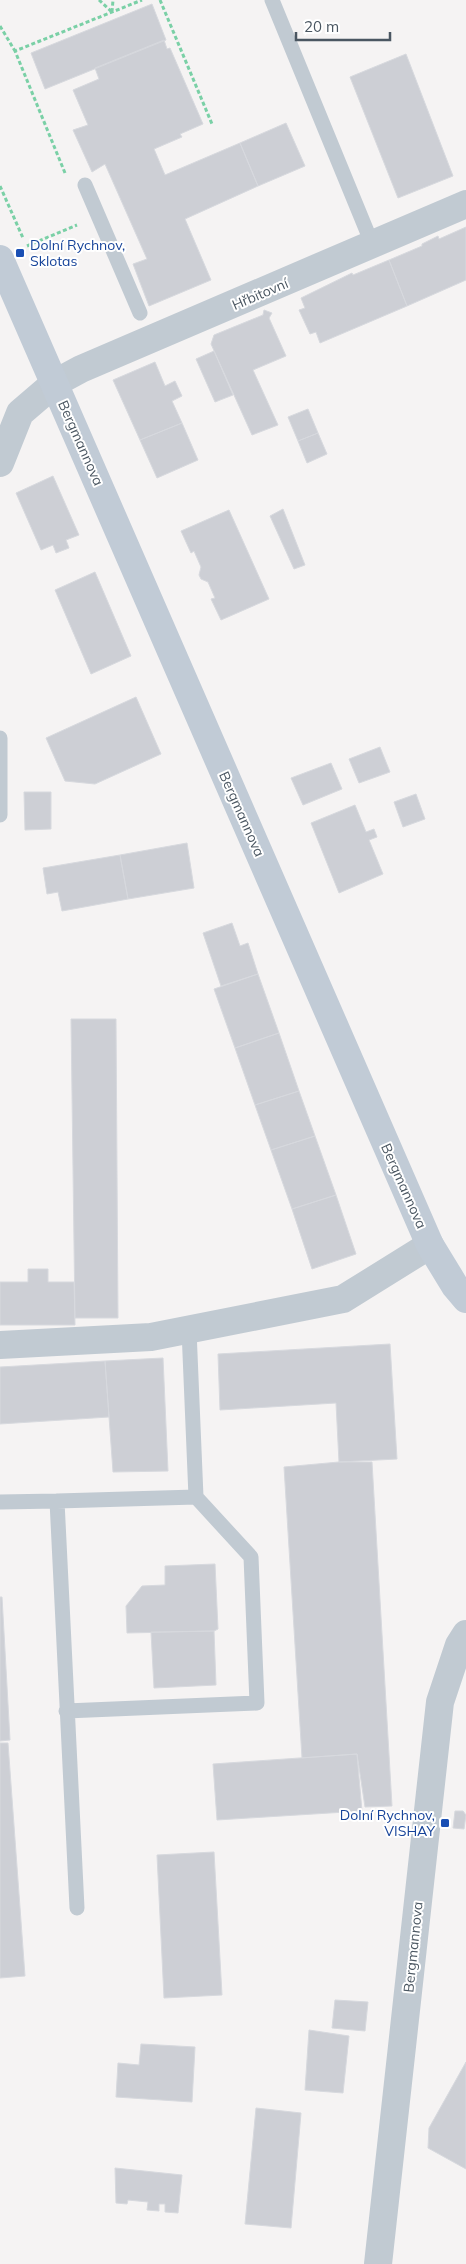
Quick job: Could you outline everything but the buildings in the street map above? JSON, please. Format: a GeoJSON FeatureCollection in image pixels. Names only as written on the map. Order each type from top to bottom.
{"type":"FeatureCollection","features":[{"type":"Feature","properties":{"kind":"street","name":"Hřbitovní"},"geometry":{"type":"LineString","coordinates":[[54,383],[466,204]]}},
{"type":"Feature","properties":{"kind":"street","name":"Bergmannova"},"geometry":{"type":"LineString","coordinates":[[0,259],[430,1245],[462,1290]]}},
{"type":"Feature","properties":{"kind":"street","name":"Bergmannova"},"geometry":{"type":"LineString","coordinates":[[0,463],[20,413],[54,383]]}},
{"type":"Feature","properties":{"kind":"street","name":"Bergmannova"},"geometry":{"type":"LineString","coordinates":[[0,1345],[151,1338],[343,1299],[430,1245]]}},
{"type":"Feature","properties":{"kind":"street","name":"Bergmannova"},"geometry":{"type":"LineString","coordinates":[[378,2264],[440,1702],[459,1645],[466,1634]]}},
{"type":"Feature","properties":{"kind":"lane"},"geometry":{"type":"LineString","coordinates":[[272,0],[373,246]]}},
{"type":"Feature","properties":{"kind":"lane"},"geometry":{"type":"LineString","coordinates":[[86,185],[140,313]]}},
{"type":"Feature","properties":{"kind":"lane"},"geometry":{"type":"LineString","coordinates":[[0,738],[0,815]]}},
{"type":"Feature","properties":{"kind":"lane"},"geometry":{"type":"LineString","coordinates":[[66,1710],[257,1703],[251,1557],[196,1497],[189,1330]]}},
{"type":"Feature","properties":{"kind":"lane"},"geometry":{"type":"LineString","coordinates":[[0,1502],[196,1497]]}},
{"type":"Feature","properties":{"kind":"lane"},"geometry":{"type":"LineString","coordinates":[[57,1501],[77,1908]]}},
{"type":"Feature","properties":{"kind":"path"},"geometry":{"type":"LineString","coordinates":[[99,0],[112,12]]}},
{"type":"Feature","properties":{"kind":"path"},"geometry":{"type":"LineString","coordinates":[[112,12],[113,0]]}},
{"type":"Feature","properties":{"kind":"path"},"geometry":{"type":"LineString","coordinates":[[14,51],[142,0]]}},
{"type":"Feature","properties":{"kind":"path"},"geometry":{"type":"LineString","coordinates":[[160,0],[212,124]]}},
{"type":"Feature","properties":{"kind":"path"},"geometry":{"type":"LineString","coordinates":[[0,26],[14,51],[67,177]]}},
{"type":"Feature","properties":{"kind":"path"},"geometry":{"type":"LineString","coordinates":[[27,246],[85,221]]}},
{"type":"Feature","properties":{"kind":"place","name":"Dolní Rychnov, Sklotas"},"geometry":{"type":"Point","coordinates":[20,253]}},
{"type":"Feature","properties":{"kind":"place","name":"Dolní Rychnov, VISHAY"},"geometry":{"type":"Point","coordinates":[445,1823]}}]}
